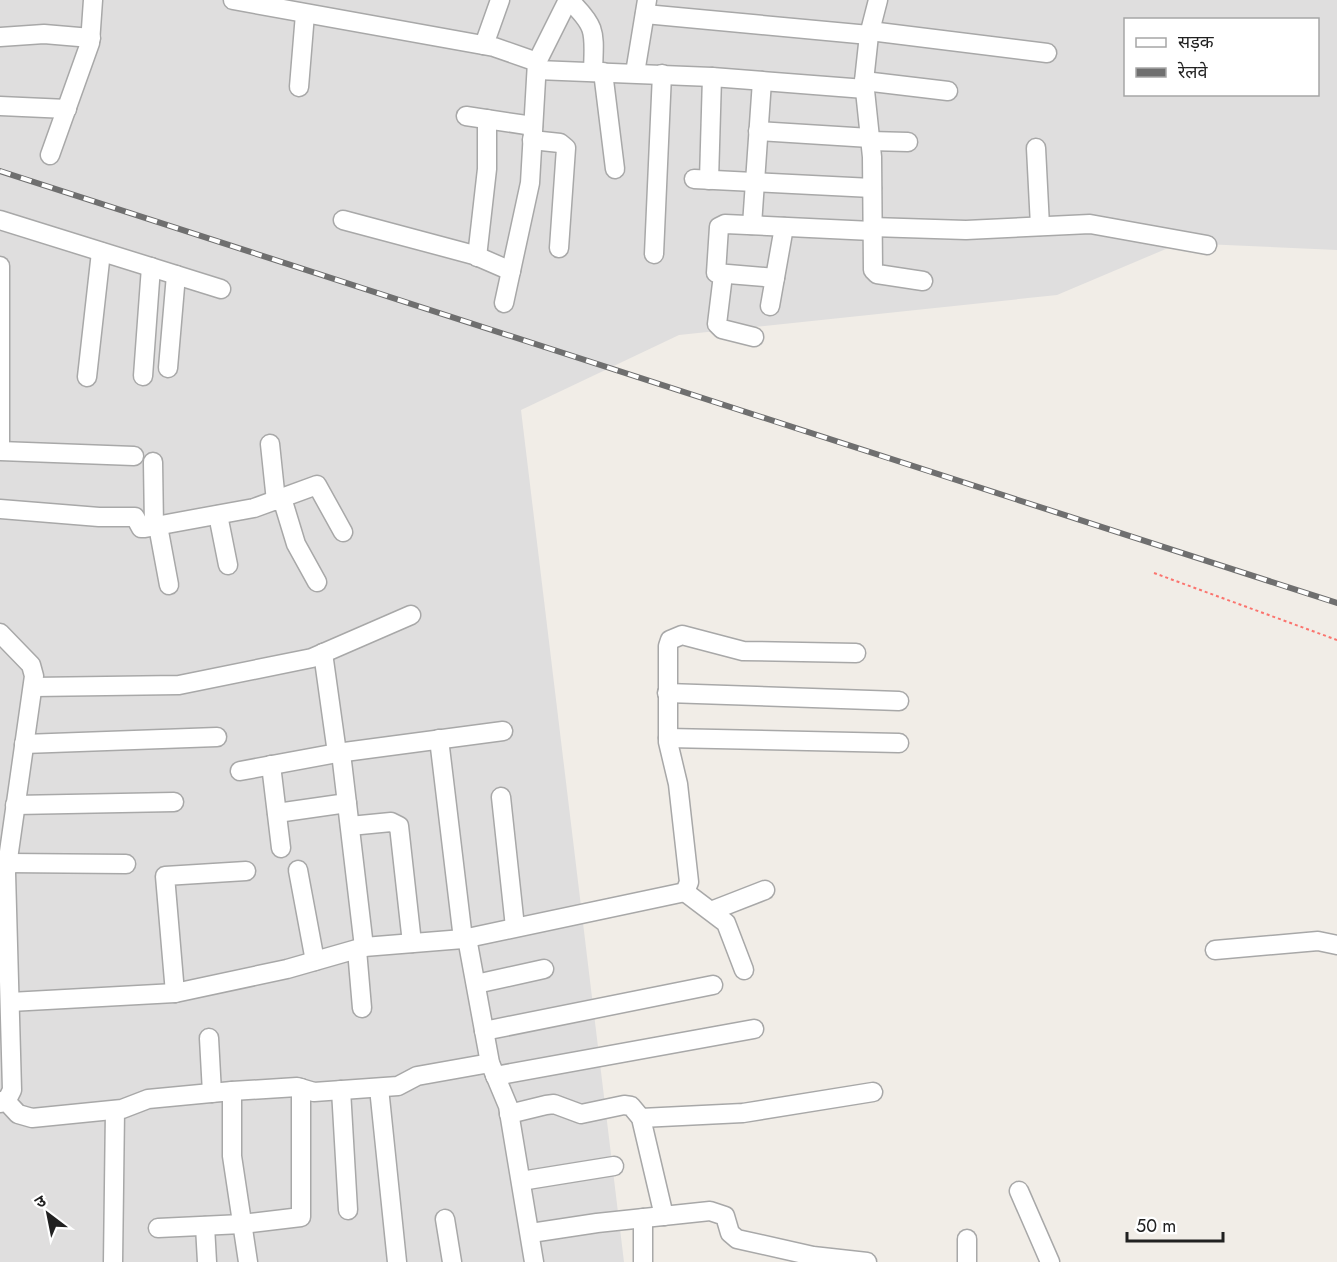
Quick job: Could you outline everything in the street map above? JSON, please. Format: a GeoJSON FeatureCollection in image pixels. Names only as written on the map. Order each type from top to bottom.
{"type":"FeatureCollection","features":[{"type":"Feature","properties":{"kind":"street"},"geometry":{"type":"LineString","coordinates":[[50,155],[91,38],[93,0]]}},
{"type":"Feature","properties":{"kind":"street"},"geometry":{"type":"LineString","coordinates":[[233,0],[484,45],[537,66],[598,72],[948,91]]}},
{"type":"Feature","properties":{"kind":"street"},"geometry":{"type":"LineString","coordinates":[[484,45],[500,0]]}},
{"type":"Feature","properties":{"kind":"street"},"geometry":{"type":"LineString","coordinates":[[878,0],[869,33],[864,85],[870,140],[875,273],[923,281]]}},
{"type":"Feature","properties":{"kind":"street"},"geometry":{"type":"LineString","coordinates":[[504,303],[527,197],[537,66],[564,2],[588,18],[592,27],[615,169]]}},
{"type":"Feature","properties":{"kind":"street"},"geometry":{"type":"LineString","coordinates":[[635,73],[646,7],[1047,52]]}},
{"type":"Feature","properties":{"kind":"street"},"geometry":{"type":"LineString","coordinates":[[299,87],[305,14]]}},
{"type":"Feature","properties":{"kind":"street"},"geometry":{"type":"LineString","coordinates":[[0,38],[44,34],[91,38]]}},
{"type":"Feature","properties":{"kind":"street"},"geometry":{"type":"LineString","coordinates":[[654,254],[662,74]]}},
{"type":"Feature","properties":{"kind":"street"},"geometry":{"type":"LineString","coordinates":[[712,77],[702,179],[872,188]]}},
{"type":"Feature","properties":{"kind":"street"},"geometry":{"type":"LineString","coordinates":[[752,225],[762,81]]}},
{"type":"Feature","properties":{"kind":"street"},"geometry":{"type":"LineString","coordinates":[[0,105],[67,109]]}},
{"type":"Feature","properties":{"kind":"street"},"geometry":{"type":"LineString","coordinates":[[466,116],[487,119],[532,133],[560,143],[566,148],[559,248]]}},
{"type":"Feature","properties":{"kind":"street"},"geometry":{"type":"LineString","coordinates":[[477,256],[487,169],[487,119]]}},
{"type":"Feature","properties":{"kind":"street"},"geometry":{"type":"LineString","coordinates":[[758,131],[908,142]]}},
{"type":"Feature","properties":{"kind":"street"},"geometry":{"type":"LineString","coordinates":[[1036,148],[1040,226]]}},
{"type":"Feature","properties":{"kind":"street"},"geometry":{"type":"LineString","coordinates":[[0,220],[221,289]]}},
{"type":"Feature","properties":{"kind":"street"},"geometry":{"type":"LineString","coordinates":[[343,220],[477,256],[511,271]]}},
{"type":"Feature","properties":{"kind":"street"},"geometry":{"type":"LineString","coordinates":[[775,278],[723,275],[715,271],[719,227],[725,224],[966,230],[1089,224],[1207,245]]}},
{"type":"Feature","properties":{"kind":"street"},"geometry":{"type":"LineString","coordinates":[[770,306],[784,227]]}},
{"type":"Feature","properties":{"kind":"street"},"geometry":{"type":"LineString","coordinates":[[87,377],[101,252]]}},
{"type":"Feature","properties":{"kind":"street"},"geometry":{"type":"LineString","coordinates":[[143,376],[151,267]]}},
{"type":"Feature","properties":{"kind":"street"},"geometry":{"type":"LineString","coordinates":[[168,368],[176,275]]}},
{"type":"Feature","properties":{"kind":"street"},"geometry":{"type":"LineString","coordinates":[[723,275],[717,324],[722,329],[754,336]]}},
{"type":"Feature","properties":{"kind":"street"},"geometry":{"type":"LineString","coordinates":[[1,278],[0,445],[134,456]]}},
{"type":"Feature","properties":{"kind":"street"},"geometry":{"type":"LineString","coordinates":[[270,444],[279,499],[296,544],[317,582]]}},
{"type":"Feature","properties":{"kind":"street"},"geometry":{"type":"LineString","coordinates":[[153,462],[156,526],[169,585]]}},
{"type":"Feature","properties":{"kind":"street"},"geometry":{"type":"LineString","coordinates":[[0,509],[99,517],[135,517],[141,528],[218,515],[279,499],[317,484],[343,532]]}},
{"type":"Feature","properties":{"kind":"street"},"geometry":{"type":"LineString","coordinates":[[218,515],[228,565]]}},
{"type":"Feature","properties":{"kind":"street"},"geometry":{"type":"LineString","coordinates":[[33,687],[179,685],[300,661],[411,615]]}},
{"type":"Feature","properties":{"kind":"street"},"geometry":{"type":"LineString","coordinates":[[685,892],[689,882],[678,784],[668,738],[668,646],[676,636],[688,636],[742,651],[856,653]]}},
{"type":"Feature","properties":{"kind":"street"},"geometry":{"type":"LineString","coordinates":[[3,640],[31,665],[34,676],[7,863],[4,954],[10,1002],[5,1028],[6,1060],[12,1090],[2,1102],[18,1114],[32,1118],[115,1110],[148,1100],[232,1091],[301,1088],[314,1092],[398,1086],[417,1076],[493,1070],[754,1029]]}},
{"type":"Feature","properties":{"kind":"street"},"geometry":{"type":"LineString","coordinates":[[323,653],[350,825],[360,948],[362,1008]]}},
{"type":"Feature","properties":{"kind":"street"},"geometry":{"type":"LineString","coordinates":[[667,693],[900,701]]}},
{"type":"Feature","properties":{"kind":"street"},"geometry":{"type":"LineString","coordinates":[[240,771],[339,753],[503,731]]}},
{"type":"Feature","properties":{"kind":"street"},"geometry":{"type":"LineString","coordinates":[[24,744],[217,737]]}},
{"type":"Feature","properties":{"kind":"street"},"geometry":{"type":"LineString","coordinates":[[668,738],[899,743]]}},
{"type":"Feature","properties":{"kind":"street"},"geometry":{"type":"LineString","coordinates":[[439,739],[465,938],[493,1070],[505,1096],[509,1114],[531,1233],[534,1262]]}},
{"type":"Feature","properties":{"kind":"street"},"geometry":{"type":"LineString","coordinates":[[271,765],[281,848]]}},
{"type":"Feature","properties":{"kind":"street"},"geometry":{"type":"LineString","coordinates":[[501,797],[515,927]]}},
{"type":"Feature","properties":{"kind":"street"},"geometry":{"type":"LineString","coordinates":[[15,805],[174,802]]}},
{"type":"Feature","properties":{"kind":"street"},"geometry":{"type":"LineString","coordinates":[[277,813],[347,803]]}},
{"type":"Feature","properties":{"kind":"street"},"geometry":{"type":"LineString","coordinates":[[350,825],[391,822],[399,826],[412,943]]}},
{"type":"Feature","properties":{"kind":"street"},"geometry":{"type":"LineString","coordinates":[[7,863],[126,864]]}},
{"type":"Feature","properties":{"kind":"street"},"geometry":{"type":"LineString","coordinates":[[298,870],[315,961]]}},
{"type":"Feature","properties":{"kind":"street"},"geometry":{"type":"LineString","coordinates":[[176,993],[165,876],[246,871]]}},
{"type":"Feature","properties":{"kind":"street"},"geometry":{"type":"LineString","coordinates":[[711,911],[765,890]]}},
{"type":"Feature","properties":{"kind":"street"},"geometry":{"type":"LineString","coordinates":[[10,1002],[176,993],[315,961],[360,948],[465,938],[685,892],[726,923],[744,970]]}},
{"type":"Feature","properties":{"kind":"street"},"geometry":{"type":"LineString","coordinates":[[1215,950],[1318,941],[1337,945]]}},
{"type":"Feature","properties":{"kind":"street"},"geometry":{"type":"LineString","coordinates":[[476,984],[544,969]]}},
{"type":"Feature","properties":{"kind":"street"},"geometry":{"type":"LineString","coordinates":[[484,1031],[713,985]]}},
{"type":"Feature","properties":{"kind":"street"},"geometry":{"type":"LineString","coordinates":[[209,1038],[212,1093]]}},
{"type":"Feature","properties":{"kind":"street"},"geometry":{"type":"LineString","coordinates":[[158,1228],[298,1219],[303,1213],[301,1088]]}},
{"type":"Feature","properties":{"kind":"street"},"geometry":{"type":"LineString","coordinates":[[379,1088],[397,1262]]}},
{"type":"Feature","properties":{"kind":"street"},"geometry":{"type":"LineString","coordinates":[[341,1090],[348,1210]]}},
{"type":"Feature","properties":{"kind":"street"},"geometry":{"type":"LineString","coordinates":[[232,1091],[232,1156],[248,1262]]}},
{"type":"Feature","properties":{"kind":"street"},"geometry":{"type":"LineString","coordinates":[[642,1118],[743,1113],[873,1092]]}},
{"type":"Feature","properties":{"kind":"street"},"geometry":{"type":"LineString","coordinates":[[509,1114],[554,1104],[581,1114],[624,1105],[631,1106],[642,1118],[664,1216]]}},
{"type":"Feature","properties":{"kind":"street"},"geometry":{"type":"LineString","coordinates":[[113,1262],[115,1110]]}},
{"type":"Feature","properties":{"kind":"street"},"geometry":{"type":"LineString","coordinates":[[521,1181],[614,1166]]}},
{"type":"Feature","properties":{"kind":"street"},"geometry":{"type":"LineString","coordinates":[[1020,1191],[1050,1262]]}},
{"type":"Feature","properties":{"kind":"street"},"geometry":{"type":"LineString","coordinates":[[531,1233],[643,1218],[719,1213],[725,1216],[730,1233],[737,1239],[804,1255],[867,1262]]}},
{"type":"Feature","properties":{"kind":"street"},"geometry":{"type":"LineString","coordinates":[[643,1218],[643,1262]]}},
{"type":"Feature","properties":{"kind":"street"},"geometry":{"type":"LineString","coordinates":[[445,1219],[452,1262]]}},
{"type":"Feature","properties":{"kind":"street"},"geometry":{"type":"LineString","coordinates":[[205,1226],[207,1262]]}},
{"type":"Feature","properties":{"kind":"street"},"geometry":{"type":"LineString","coordinates":[[967,1239],[967,1262]]}},
{"type":"Feature","properties":{"kind":"path"},"geometry":{"type":"LineString","coordinates":[[1154,573],[1337,640]]}},
{"type":"Feature","properties":{"kind":"shaded area"},"geometry":{"type":"Polygon","coordinates":[[[0,0],[1337,0],[1337,250],[1180,243],[1057,295],[679,335],[521,410],[624,1262],[0,1262],[0,0]]]}},
{"type":"Feature","properties":{"kind":"railway"},"geometry":{"type":"LineString","coordinates":[[0,171],[1337,603]]}}]}
